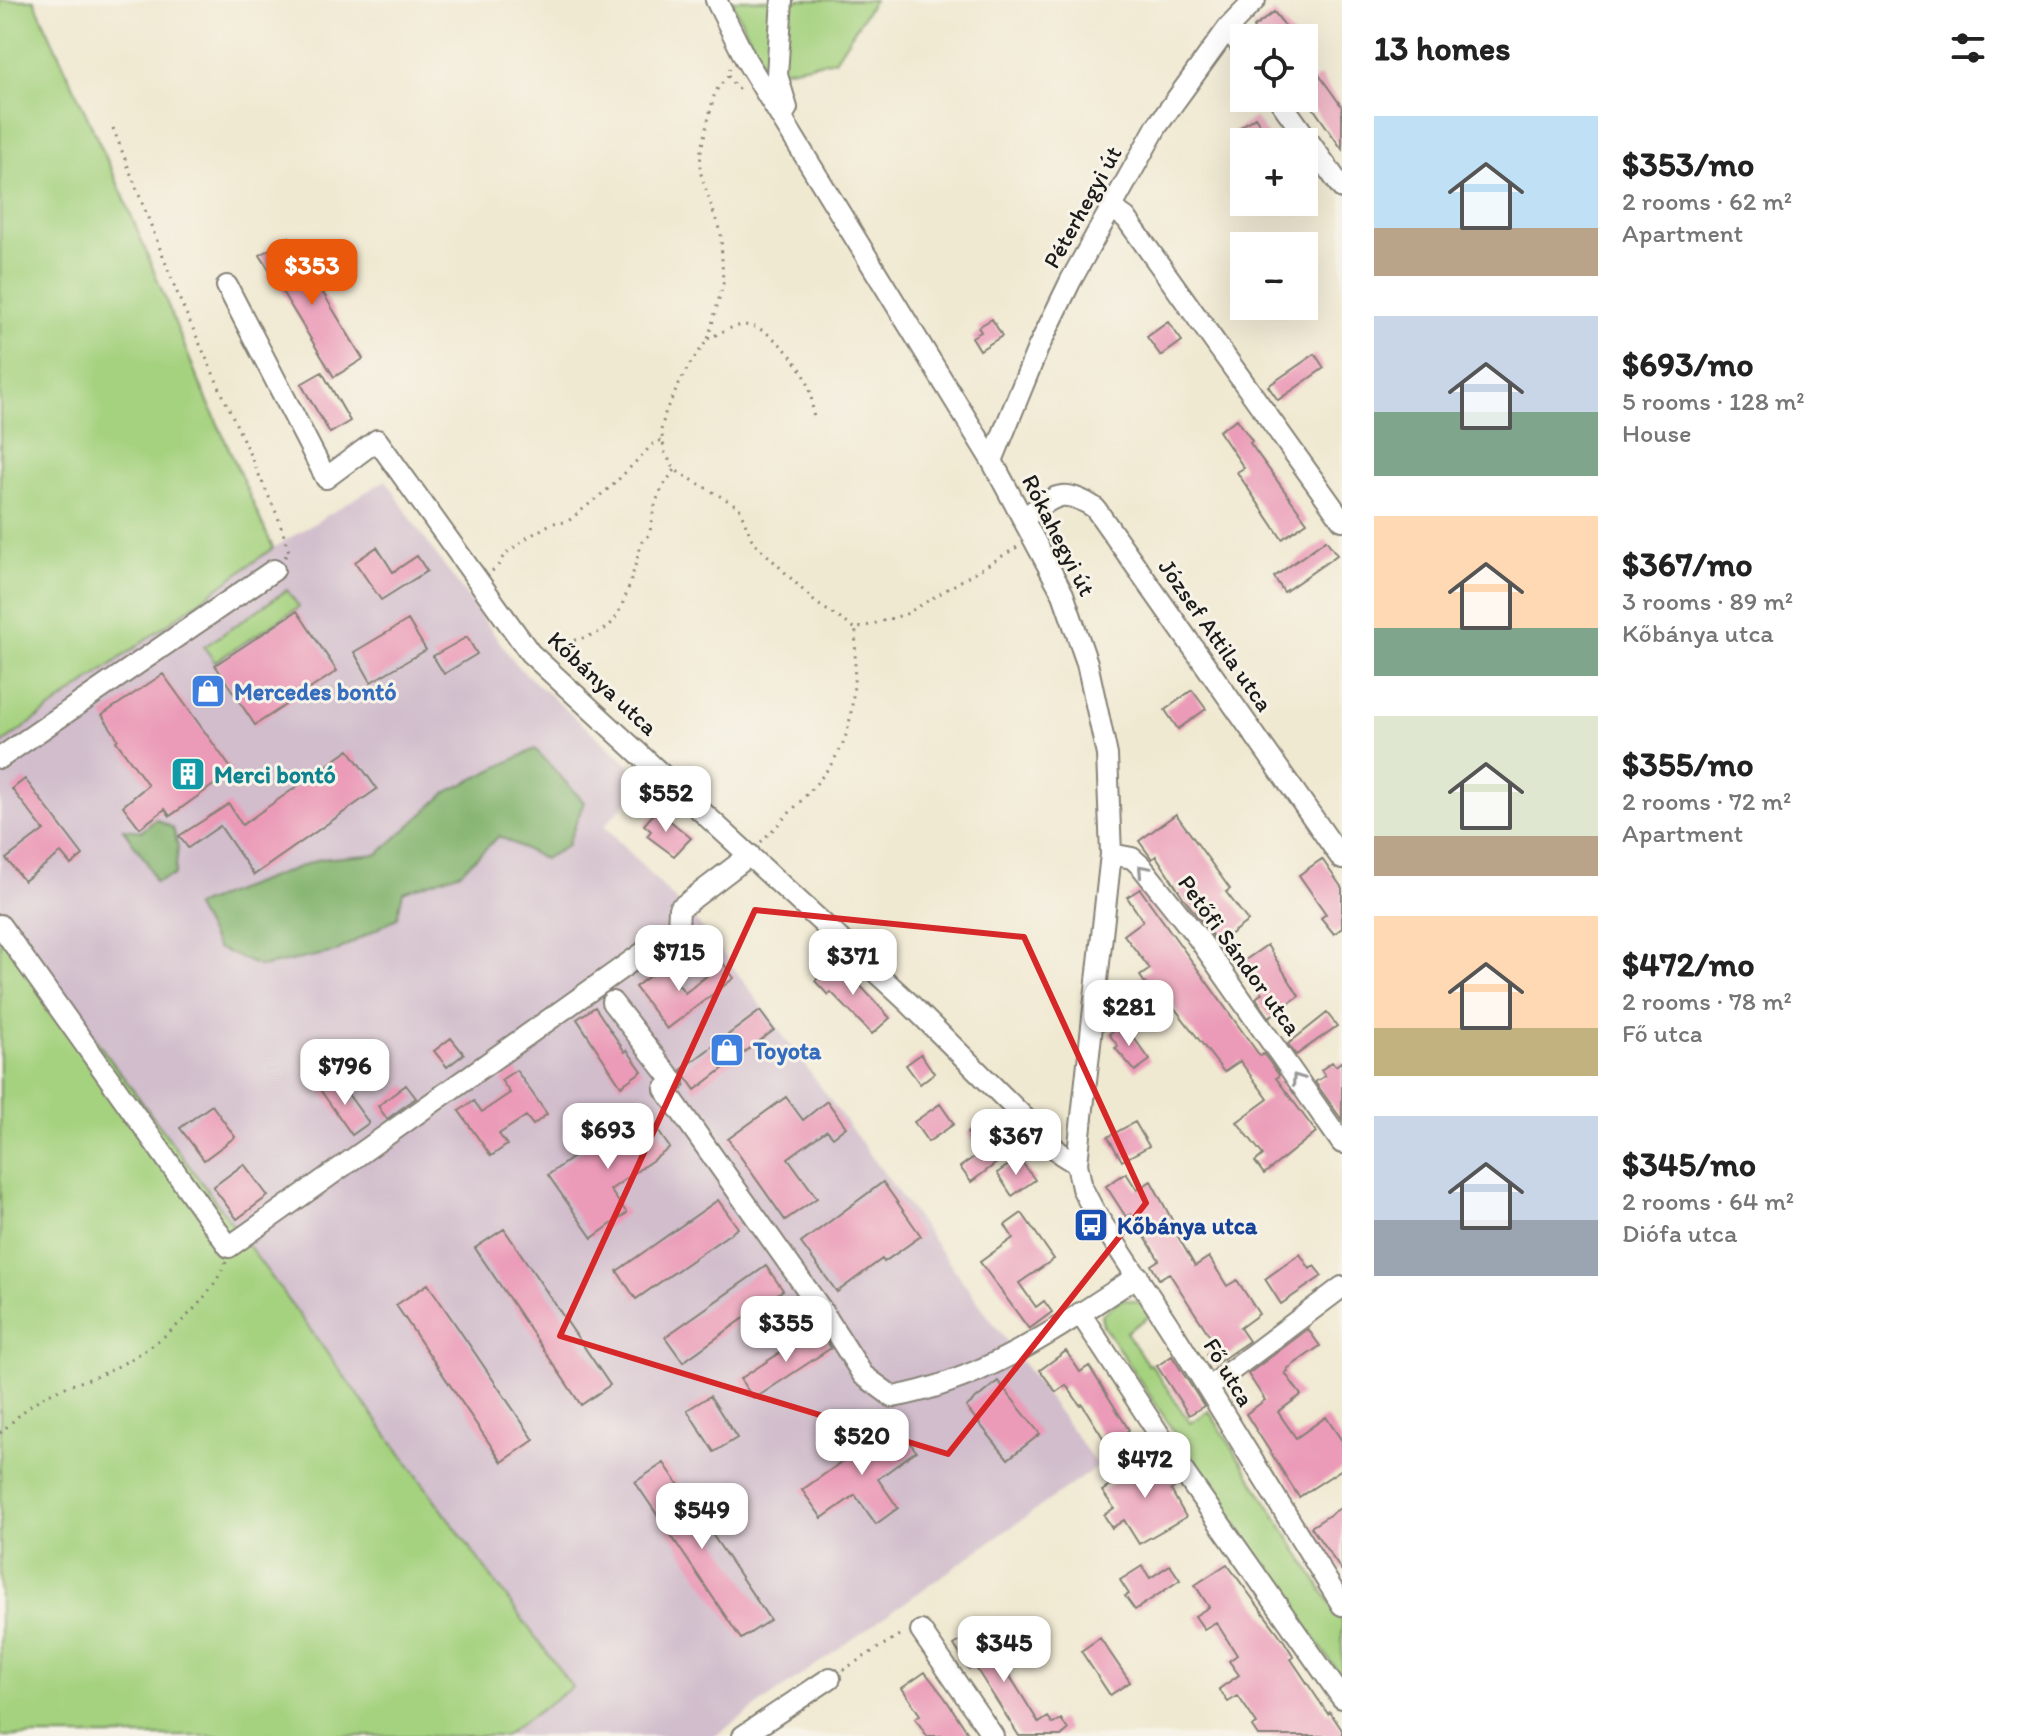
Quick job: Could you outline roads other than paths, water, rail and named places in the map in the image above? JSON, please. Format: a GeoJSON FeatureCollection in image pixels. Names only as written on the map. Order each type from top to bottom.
{"type":"FeatureCollection","features":[{"type":"Feature","properties":{"kind":"street","name":"Rókahegyi út"},"geometry":{"type":"LineString","coordinates":[[716,0],[746,60],[992,461],[1063,594],[1087,663],[1107,755],[1111,854],[1077,1164]]}},
{"type":"Feature","properties":{"kind":"street"},"geometry":{"type":"LineString","coordinates":[[782,0],[777,75],[787,108],[782,116]]}},
{"type":"Feature","properties":{"kind":"street","name":"Péterhegyi út"},"geometry":{"type":"LineString","coordinates":[[992,461],[1038,348],[1071,280],[1157,126],[1228,28],[1255,0]]}},
{"type":"Feature","properties":{"kind":"street"},"geometry":{"type":"LineString","coordinates":[[1288,112],[1342,188]]}},
{"type":"Feature","properties":{"kind":"street"},"geometry":{"type":"LineString","coordinates":[[1112,208],[1126,218],[1342,520]]}},
{"type":"Feature","properties":{"kind":"street","name":"Kőbánya utca"},"geometry":{"type":"LineString","coordinates":[[227,286],[326,478],[377,440],[537,659],[908,1002],[1061,1154],[1077,1164]]}},
{"type":"Feature","properties":{"kind":"street","name":"József Attila utca"},"geometry":{"type":"LineString","coordinates":[[1023,518],[1056,496],[1075,495],[1095,508],[1342,859]]}},
{"type":"Feature","properties":{"kind":"street"},"geometry":{"type":"LineString","coordinates":[[0,758],[274,570]]}},
{"type":"Feature","properties":{"kind":"street","name":"Petőfi Sándor utca"},"geometry":{"type":"LineString","coordinates":[[1111,854],[1132,858],[1141,866],[1199,939],[1342,1143]]}},
{"type":"Feature","properties":{"kind":"street"},"geometry":{"type":"LineString","coordinates":[[0,925],[229,1247],[678,928],[679,909],[750,855]]}},
{"type":"Feature","properties":{"kind":"street"},"geometry":{"type":"LineString","coordinates":[[612,1002],[674,1082],[665,1089],[823,1312],[863,1375],[893,1397],[929,1391],[1016,1354],[1138,1276]]}},
{"type":"Feature","properties":{"kind":"street","name":"Fő utca"},"geometry":{"type":"LineString","coordinates":[[1077,1164],[1082,1188],[1094,1211],[1138,1276],[1342,1605]]}},
{"type":"Feature","properties":{"kind":"street"},"geometry":{"type":"LineString","coordinates":[[1208,1388],[1342,1287]]}},
{"type":"Feature","properties":{"kind":"street"},"geometry":{"type":"LineString","coordinates":[[1080,1313],[1185,1474],[1342,1698]]}},
{"type":"Feature","properties":{"kind":"street"},"geometry":{"type":"LineString","coordinates":[[921,1631],[993,1736]]}},
{"type":"Feature","properties":{"kind":"street"},"geometry":{"type":"LineString","coordinates":[[743,1736],[830,1678]]}},
{"type":"Feature","properties":{"kind":"place","name":"Mercedes bontó"},"geometry":{"type":"Point","coordinates":[208,691]}},
{"type":"Feature","properties":{"kind":"place","name":"Merci bontó"},"geometry":{"type":"Point","coordinates":[188,774]}},
{"type":"Feature","properties":{"kind":"place","name":"Toyota"},"geometry":{"type":"Point","coordinates":[727,1050]}},
{"type":"Feature","properties":{"kind":"place","name":"Kőbánya utca"},"geometry":{"type":"Point","coordinates":[1091,1225]}}]}
